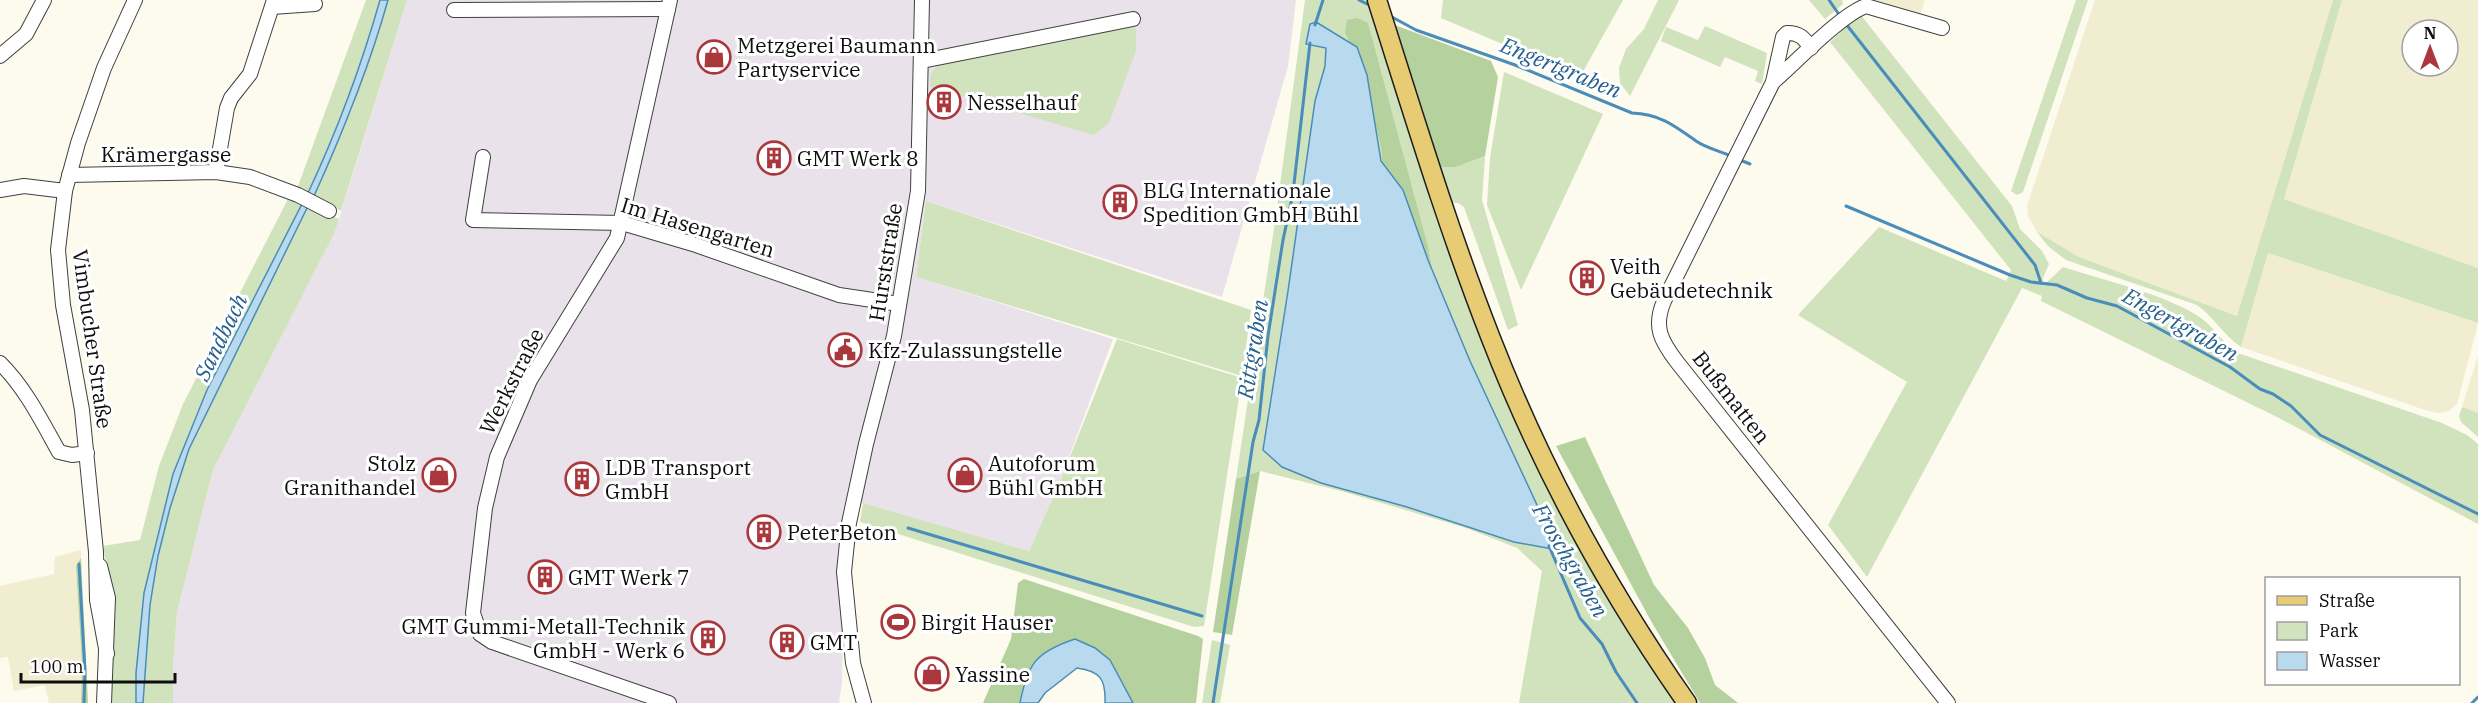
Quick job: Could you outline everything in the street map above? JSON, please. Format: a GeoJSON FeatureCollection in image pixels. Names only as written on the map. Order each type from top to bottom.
{"type":"FeatureCollection","features":[{"type":"Feature","properties":{"kind":"main road"},"geometry":{"type":"LineString","coordinates":[[1377,0],[1449,226],[1490,338],[1519,404],[1585,540],[1644,640],[1686,703]]}},
{"type":"Feature","properties":{"kind":"street"},"geometry":{"type":"LineString","coordinates":[[0,56],[26,34],[44,0]]}},
{"type":"Feature","properties":{"kind":"street","name":"Vimbucher Straße"},"geometry":{"type":"LineString","coordinates":[[104,703],[107,654],[97,600],[96,552],[87,453],[59,277],[60,222],[69,176],[104,68],[135,0]]}},
{"type":"Feature","properties":{"kind":"street","name":"Hurststraße"},"geometry":{"type":"LineString","coordinates":[[864,703],[853,663],[844,572],[860,468],[894,336],[918,191],[922,0]]}},
{"type":"Feature","properties":{"kind":"street"},"geometry":{"type":"LineString","coordinates":[[216,172],[227,108],[231,98],[250,74],[273,4],[315,4]]}},
{"type":"Feature","properties":{"kind":"street"},"geometry":{"type":"LineString","coordinates":[[454,10],[669,5]]}},
{"type":"Feature","properties":{"kind":"street","name":"Werkstraße"},"geometry":{"type":"LineString","coordinates":[[669,5],[617,238],[530,380],[497,457],[484,508],[473,614],[480,634],[492,642],[669,703]]}},
{"type":"Feature","properties":{"kind":"street","name":"Bußmatten"},"geometry":{"type":"LineString","coordinates":[[1773,82],[1845,17],[1866,6],[1942,28]]}},
{"type":"Feature","properties":{"kind":"street"},"geometry":{"type":"LineString","coordinates":[[922,61],[1133,19]]}},
{"type":"Feature","properties":{"kind":"street","name":"Bußmatten"},"geometry":{"type":"LineString","coordinates":[[1811,48],[1804,37],[1795,33],[1787,33],[1783,37],[1773,82],[1730,164],[1660,310],[1658,328],[1660,338],[1948,703]]}},
{"type":"Feature","properties":{"kind":"street","name":"Im Hasengarten"},"geometry":{"type":"LineString","coordinates":[[483,157],[473,220],[622,223],[693,244],[839,295],[899,304]]}},
{"type":"Feature","properties":{"kind":"street","name":"Krämergasse"},"geometry":{"type":"LineString","coordinates":[[69,176],[216,172],[250,177],[298,195],[328,211]]}},
{"type":"Feature","properties":{"kind":"street"},"geometry":{"type":"LineString","coordinates":[[0,190],[24,186],[65,191]]}},
{"type":"Feature","properties":{"kind":"street"},"geometry":{"type":"LineString","coordinates":[[0,363],[33,404],[58,452],[72,455],[87,453]]}},
{"type":"Feature","properties":{"kind":"shaded area"},"geometry":{"type":"Polygon","coordinates":[[[407,0],[1296,0],[1288,66],[1222,297],[926,201],[916,277],[1113,339],[1059,484],[1029,551],[863,503],[845,512],[842,682],[839,703],[173,703],[177,612],[213,470],[335,232],[407,0]]]}},
{"type":"Feature","properties":{"kind":"shaded area"},"geometry":{"type":"Polygon","coordinates":[[[1867,0],[1925,0],[1919,17],[1867,0]]]}},
{"type":"Feature","properties":{"kind":"shaded area"},"geometry":{"type":"Polygon","coordinates":[[[2095,0],[2333,0],[2237,316],[2079,257],[2037,232],[2028,216],[2027,206],[2095,0]]]}},
{"type":"Feature","properties":{"kind":"shaded area"},"geometry":{"type":"Polygon","coordinates":[[[2342,0],[2478,0],[2478,268],[2284,199],[2342,0]]]}},
{"type":"Feature","properties":{"kind":"shaded area"},"geometry":{"type":"Polygon","coordinates":[[[2268,253],[2478,323],[2457,404],[2449,411],[2439,413],[2428,411],[2241,347],[2268,253]]]}},
{"type":"Feature","properties":{"kind":"shaded area"},"geometry":{"type":"Polygon","coordinates":[[[2478,356],[2478,413],[2462,407],[2478,356]]]}},
{"type":"Feature","properties":{"kind":"shaded area"},"geometry":{"type":"Polygon","coordinates":[[[81,550],[81,558],[76,567],[82,665],[81,703],[49,703],[45,685],[14,691],[8,657],[0,658],[0,586],[54,574],[55,557],[81,550]]]}},
{"type":"Feature","properties":{"kind":"green space"},"geometry":{"type":"Polygon","coordinates":[[[366,0],[380,0],[348,98],[308,193],[297,189],[366,0]]]}},
{"type":"Feature","properties":{"kind":"green space"},"geometry":{"type":"Polygon","coordinates":[[[388,0],[407,0],[341,211],[314,196],[352,109],[388,0]]]}},
{"type":"Feature","properties":{"kind":"green space"},"geometry":{"type":"Polygon","coordinates":[[[1305,0],[1370,0],[1442,231],[1481,333],[1563,519],[1622,622],[1676,703],[1519,703],[1542,571],[1517,548],[1466,528],[1341,491],[1260,471],[1236,479],[1275,222],[1305,0]]]}},
{"type":"Feature","properties":{"kind":"green space"},"geometry":{"type":"Polygon","coordinates":[[[1443,0],[1623,0],[1580,77],[1441,18],[1443,0]]]}},
{"type":"Feature","properties":{"kind":"green space"},"geometry":{"type":"Polygon","coordinates":[[[1658,0],[1679,0],[1630,96],[1620,83],[1619,68],[1626,49],[1644,29],[1658,0]]]}},
{"type":"Feature","properties":{"kind":"green space"},"geometry":{"type":"Polygon","coordinates":[[[1809,0],[1842,0],[1843,4],[1825,19],[1809,0]]]}},
{"type":"Feature","properties":{"kind":"green space"},"geometry":{"type":"Polygon","coordinates":[[[2076,0],[2088,0],[2023,192],[2017,195],[2011,191],[2076,0]]]}},
{"type":"Feature","properties":{"kind":"green space"},"geometry":{"type":"Polygon","coordinates":[[[2333,0],[2342,0],[2284,199],[2478,268],[2478,323],[2268,253],[2241,347],[2197,305],[2066,260],[2048,246],[2037,232],[2079,257],[2237,316],[2333,0]]]}},
{"type":"Feature","properties":{"kind":"green space"},"geometry":{"type":"Polygon","coordinates":[[[1860,14],[2012,206],[2020,229],[2042,251],[2049,264],[2043,278],[2043,286],[2063,267],[2151,294],[2198,316],[2238,353],[2442,423],[2467,435],[2478,444],[2478,524],[2279,418],[2041,301],[2042,296],[2022,288],[1867,577],[1828,525],[1907,382],[1798,315],[1879,227],[2006,281],[2011,270],[1830,42],[1860,14]]]}},
{"type":"Feature","properties":{"kind":"green space"},"geometry":{"type":"Polygon","coordinates":[[[1357,18],[1368,23],[1428,247],[1432,270],[1429,285],[1387,212],[1381,147],[1364,78],[1345,32],[1347,20],[1357,18]]]}},
{"type":"Feature","properties":{"kind":"green space"},"geometry":{"type":"Polygon","coordinates":[[[1392,24],[1491,61],[1498,77],[1485,156],[1456,167],[1436,167],[1392,24]]]}},
{"type":"Feature","properties":{"kind":"green space"},"geometry":{"type":"Polygon","coordinates":[[[1705,26],[1767,53],[1762,84],[1755,81],[1758,71],[1725,57],[1720,67],[1661,41],[1666,27],[1698,40],[1705,26]]]}},
{"type":"Feature","properties":{"kind":"green space"},"geometry":{"type":"Polygon","coordinates":[[[1126,27],[1136,28],[1136,51],[1109,123],[1094,135],[930,87],[932,72],[944,63],[1126,27]]]}},
{"type":"Feature","properties":{"kind":"green space"},"geometry":{"type":"Polygon","coordinates":[[[1504,72],[1603,114],[1521,290],[1487,205],[1490,158],[1504,72]]]}},
{"type":"Feature","properties":{"kind":"green space"},"geometry":{"type":"Polygon","coordinates":[[[1485,156],[1482,200],[1518,325],[1508,330],[1464,207],[1458,203],[1446,202],[1436,167],[1456,167],[1485,156]]]}},
{"type":"Feature","properties":{"kind":"green space"},"geometry":{"type":"Polygon","coordinates":[[[289,197],[303,202],[207,390],[173,474],[144,593],[136,673],[136,703],[109,703],[114,604],[103,546],[140,540],[159,466],[183,404],[289,197]]]}},
{"type":"Feature","properties":{"kind":"green space"},"geometry":{"type":"Polygon","coordinates":[[[926,201],[1251,310],[1242,376],[916,277],[926,201]]]}},
{"type":"Feature","properties":{"kind":"green space"},"geometry":{"type":"Polygon","coordinates":[[[308,206],[339,219],[335,232],[213,470],[177,612],[173,703],[143,703],[150,605],[158,556],[170,508],[189,449],[308,206]]]}},
{"type":"Feature","properties":{"kind":"green space"},"geometry":{"type":"Polygon","coordinates":[[[1117,339],[1242,378],[1204,626],[1194,627],[860,522],[863,503],[1029,551],[1059,484],[1117,339]]]}},
{"type":"Feature","properties":{"kind":"green space"},"geometry":{"type":"Polygon","coordinates":[[[2462,407],[2478,413],[2478,437],[2461,422],[2459,416],[2462,407]]]}},
{"type":"Feature","properties":{"kind":"green space"},"geometry":{"type":"Polygon","coordinates":[[[1585,437],[1654,585],[1688,628],[1705,658],[1715,685],[1738,703],[1700,703],[1651,621],[1556,446],[1585,437]]]}},
{"type":"Feature","properties":{"kind":"green space"},"geometry":{"type":"Polygon","coordinates":[[[1260,471],[1232,635],[1213,632],[1236,479],[1260,471]]]}},
{"type":"Feature","properties":{"kind":"green space"},"geometry":{"type":"Polygon","coordinates":[[[81,558],[88,703],[81,703],[82,665],[76,566],[81,558]]]}},
{"type":"Feature","properties":{"kind":"green space"},"geometry":{"type":"Polygon","coordinates":[[[1024,579],[1203,639],[1196,703],[1133,703],[1110,660],[1025,676],[1020,703],[983,703],[1011,639],[1018,583],[1024,579]]]}},
{"type":"Feature","properties":{"kind":"green space"},"geometry":{"type":"Polygon","coordinates":[[[1212,640],[1230,645],[1220,703],[1202,703],[1212,640]]]}},
{"type":"Feature","properties":{"kind":"water"},"geometry":{"type":"Polygon","coordinates":[[[380,0],[388,0],[364,75],[314,196],[308,193],[348,98],[380,0]]]}},
{"type":"Feature","properties":{"kind":"water"},"geometry":{"type":"Polygon","coordinates":[[[1316,22],[1357,47],[1367,75],[1381,161],[1403,190],[1428,260],[1470,361],[1558,550],[1514,542],[1407,507],[1321,483],[1282,467],[1263,450],[1315,101],[1325,66],[1326,48],[1306,44],[1310,24],[1316,22]]]}},
{"type":"Feature","properties":{"kind":"water"},"geometry":{"type":"Polygon","coordinates":[[[303,202],[308,206],[189,449],[170,508],[158,556],[150,605],[143,703],[136,703],[136,673],[144,593],[173,474],[207,390],[303,202]]]}},
{"type":"Feature","properties":{"kind":"water"},"geometry":{"type":"Polygon","coordinates":[[[1075,639],[1095,648],[1110,660],[1133,703],[1105,703],[1103,682],[1100,678],[1091,671],[1077,668],[1045,693],[1038,703],[1020,703],[1026,678],[1036,661],[1051,649],[1075,639]]]}},
{"type":"Feature","properties":{"kind":"waterway","name":"Rittgraben"},"geometry":{"type":"LineString","coordinates":[[1315,25],[1323,0]]}},
{"type":"Feature","properties":{"kind":"waterway","name":"Engertgraben"},"geometry":{"type":"LineString","coordinates":[[1359,0],[1371,6]]}},
{"type":"Feature","properties":{"kind":"waterway"},"geometry":{"type":"LineString","coordinates":[[1829,0],[1840,16]]}},
{"type":"Feature","properties":{"kind":"waterway","name":"Engertgraben"},"geometry":{"type":"LineString","coordinates":[[1390,16],[1416,30],[1515,65],[1632,113],[1659,118],[1709,148],[1731,156]]}},
{"type":"Feature","properties":{"kind":"waterway"},"geometry":{"type":"LineString","coordinates":[[1846,24],[2035,265],[2041,283]]}},
{"type":"Feature","properties":{"kind":"waterway","name":"Rittgraben"},"geometry":{"type":"LineString","coordinates":[[1213,703],[1253,442],[1259,420],[1268,336],[1283,240],[1293,193],[1310,43]]}},
{"type":"Feature","properties":{"kind":"waterway","name":"Engertgraben"},"geometry":{"type":"LineString","coordinates":[[1740,160],[1750,164]]}},
{"type":"Feature","properties":{"kind":"waterway","name":"Engertgraben"},"geometry":{"type":"LineString","coordinates":[[1846,206],[2010,275],[2031,282],[2057,285],[2087,298],[2117,306],[2230,367],[2260,389],[2273,394],[2291,406],[2320,435],[2478,514]]}},
{"type":"Feature","properties":{"kind":"waterway"},"geometry":{"type":"LineString","coordinates":[[908,528],[1202,616]]}},
{"type":"Feature","properties":{"kind":"waterway","name":"Froschgraben"},"geometry":{"type":"LineString","coordinates":[[1549,546],[1580,618],[1602,644],[1616,672],[1637,703]]}},
{"type":"Feature","properties":{"kind":"waterway"},"geometry":{"type":"LineString","coordinates":[[79,564],[85,671],[84,703]]}},
{"type":"Feature","properties":{"kind":"waterway"},"geometry":{"type":"LineString","coordinates":[[2472,703],[2478,697]]}},
{"type":"Feature","properties":{"kind":"place","name":"Metzgerei Baumann Partyservice"},"geometry":{"type":"Point","coordinates":[714,57]}},
{"type":"Feature","properties":{"kind":"place","name":"Nesselhauf"},"geometry":{"type":"Point","coordinates":[944,102]}},
{"type":"Feature","properties":{"kind":"place","name":"GMT Werk 8"},"geometry":{"type":"Point","coordinates":[774,158]}},
{"type":"Feature","properties":{"kind":"place","name":"BLG Internationale Spedition GmbH Bühl"},"geometry":{"type":"Point","coordinates":[1120,202]}},
{"type":"Feature","properties":{"kind":"place","name":"Veith Gebäudetechnik"},"geometry":{"type":"Point","coordinates":[1587,278]}},
{"type":"Feature","properties":{"kind":"place","name":"Kfz-Zulassungstelle"},"geometry":{"type":"Point","coordinates":[845,350]}},
{"type":"Feature","properties":{"kind":"place","name":"Stolz Granithandel"},"geometry":{"type":"Point","coordinates":[439,475]}},
{"type":"Feature","properties":{"kind":"place","name":"Autoforum Bühl GmbH"},"geometry":{"type":"Point","coordinates":[965,475]}},
{"type":"Feature","properties":{"kind":"place","name":"LDB Transport GmbH"},"geometry":{"type":"Point","coordinates":[582,479]}},
{"type":"Feature","properties":{"kind":"place","name":"PeterBeton"},"geometry":{"type":"Point","coordinates":[764,532]}},
{"type":"Feature","properties":{"kind":"place","name":"GMT Werk 7"},"geometry":{"type":"Point","coordinates":[545,577]}},
{"type":"Feature","properties":{"kind":"place","name":"Birgit Hauser"},"geometry":{"type":"Point","coordinates":[898,622]}},
{"type":"Feature","properties":{"kind":"place","name":"GMT Gummi-Metall-Technik GmbH - Werk 6"},"geometry":{"type":"Point","coordinates":[708,638]}},
{"type":"Feature","properties":{"kind":"place","name":"GMT"},"geometry":{"type":"Point","coordinates":[787,642]}},
{"type":"Feature","properties":{"kind":"place","name":"Yassine"},"geometry":{"type":"Point","coordinates":[932,674]}},
{"type":"Feature","properties":{"kind":"water label","name":"Sandbach"},"geometry":{"type":"Point","coordinates":[220,337]}}]}
